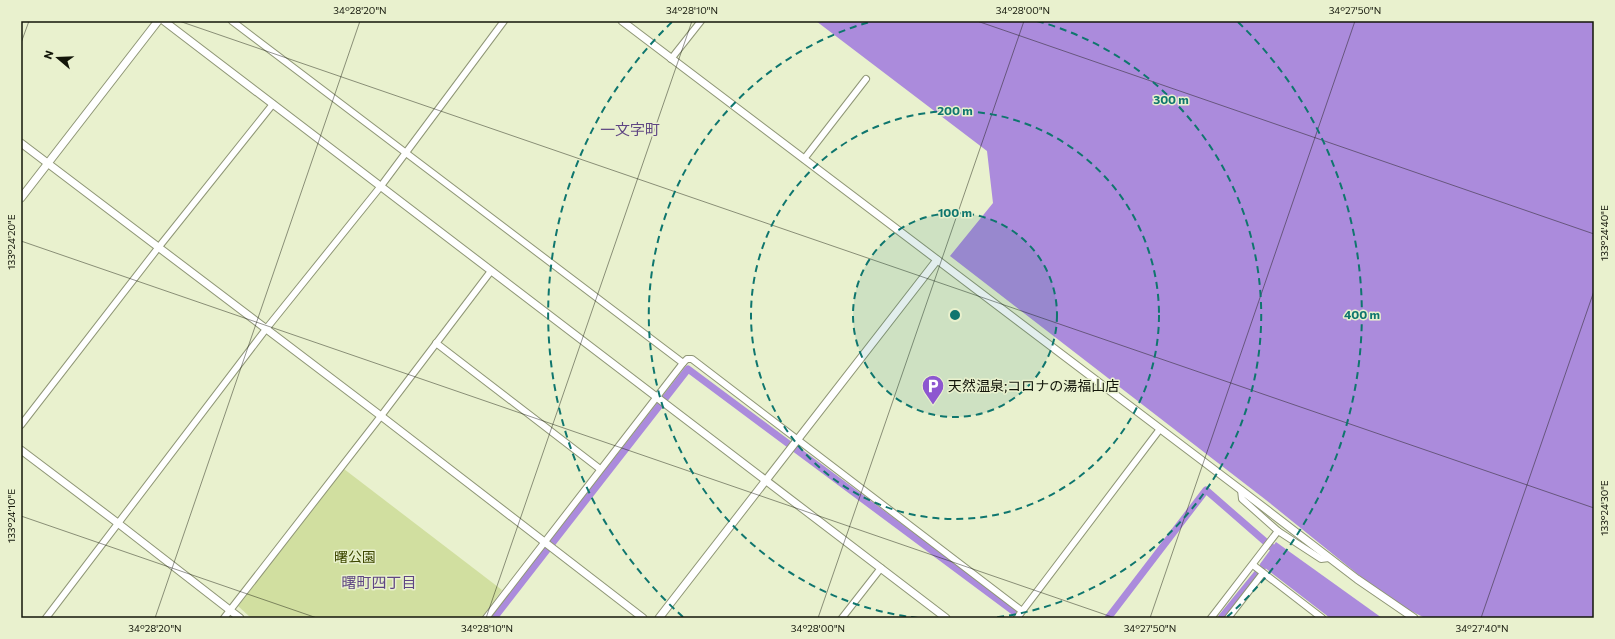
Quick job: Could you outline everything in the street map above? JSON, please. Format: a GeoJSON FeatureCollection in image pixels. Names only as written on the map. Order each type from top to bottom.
{"type":"FeatureCollection","features":[{"type":"Feature","properties":{"kind":"street"},"geometry":{"type":"LineString","coordinates":[[21,198],[158,21]]}},
{"type":"Feature","properties":{"kind":"street"},"geometry":{"type":"LineString","coordinates":[[164,21],[946,618]]}},
{"type":"Feature","properties":{"kind":"street"},"geometry":{"type":"LineString","coordinates":[[232,21],[683,363]]}},
{"type":"Feature","properties":{"kind":"street"},"geometry":{"type":"LineString","coordinates":[[46,618],[266,329],[406,153],[504,21]]}},
{"type":"Feature","properties":{"kind":"street"},"geometry":{"type":"LineString","coordinates":[[622,21],[1242,490],[1329,558],[1396,607],[1414,618]]}},
{"type":"Feature","properties":{"kind":"street"},"geometry":{"type":"LineString","coordinates":[[672,58],[701,21]]}},
{"type":"Feature","properties":{"kind":"street"},"geometry":{"type":"LineString","coordinates":[[804,159],[866,79]]}},
{"type":"Feature","properties":{"kind":"street"},"geometry":{"type":"LineString","coordinates":[[21,425],[158,248],[273,104]]}},
{"type":"Feature","properties":{"kind":"street"},"geometry":{"type":"LineString","coordinates":[[21,143],[381,416],[643,618]]}},
{"type":"Feature","properties":{"kind":"street"},"geometry":{"type":"LineString","coordinates":[[659,618],[937,260]]}},
{"type":"Feature","properties":{"kind":"street"},"geometry":{"type":"LineString","coordinates":[[224,618],[381,416],[491,271]]}},
{"type":"Feature","properties":{"kind":"street"},"geometry":{"type":"LineString","coordinates":[[436,343],[600,469]]}},
{"type":"Feature","properties":{"kind":"street"},"geometry":{"type":"LineString","coordinates":[[486,618],[548,546],[600,469],[658,399],[687,359],[692,359],[796,441],[1022,611]]}},
{"type":"Feature","properties":{"kind":"street"},"geometry":{"type":"LineString","coordinates":[[1017,618],[1160,429]]}},
{"type":"Feature","properties":{"kind":"street"},"geometry":{"type":"LineString","coordinates":[[21,450],[240,618]]}},
{"type":"Feature","properties":{"kind":"street"},"geometry":{"type":"LineString","coordinates":[[1242,490],[1242,498],[1278,531],[1321,558],[1329,558]]}},
{"type":"Feature","properties":{"kind":"street"},"geometry":{"type":"LineString","coordinates":[[1211,618],[1254,566],[1278,531]]}},
{"type":"Feature","properties":{"kind":"street"},"geometry":{"type":"LineString","coordinates":[[1254,566],[1322,618]]}},
{"type":"Feature","properties":{"kind":"street"},"geometry":{"type":"LineString","coordinates":[[842,618],[881,568]]}},
{"type":"Feature","properties":{"kind":"street"},"geometry":{"type":"LineString","coordinates":[[1228,618],[1262,573]]}},
{"type":"Feature","properties":{"kind":"green space","name":"曙公園"},"geometry":{"type":"Polygon","coordinates":[[[344,469],[502,590],[481,618],[251,618],[238,606],[344,469]]]}},
{"type":"Feature","properties":{"kind":"shaded area"},"geometry":{"type":"Polygon","coordinates":[[[816,21],[1594,21],[1594,618],[1425,618],[1381,593],[1266,500],[950,256],[993,203],[987,151],[816,21]]]}},
{"type":"Feature","properties":{"kind":"shaded area"},"geometry":{"type":"Polygon","coordinates":[[[1276,542],[1382,618],[1330,618],[1260,564],[1276,542]]]}},
{"type":"Feature","properties":{"kind":"waterway"},"geometry":{"type":"LineString","coordinates":[[494,618],[688,369],[1013,611]]}},
{"type":"Feature","properties":{"kind":"waterway"},"geometry":{"type":"LineString","coordinates":[[1108,618],[1206,490],[1276,551]]}},
{"type":"Feature","properties":{"kind":"waterway"},"geometry":{"type":"LineString","coordinates":[[1221,618],[1269,559]]}},
{"type":"Feature","properties":{"kind":"place","name":"天然温泉;コロナの湯福山店"},"geometry":{"type":"Point","coordinates":[933,406]}},
{"type":"Feature","properties":{"kind":"district","name":"一文字町"},"geometry":{"type":"Point","coordinates":[630,130]}},
{"type":"Feature","properties":{"kind":"district","name":"曙町四丁目"},"geometry":{"type":"Point","coordinates":[379,583]}}]}
